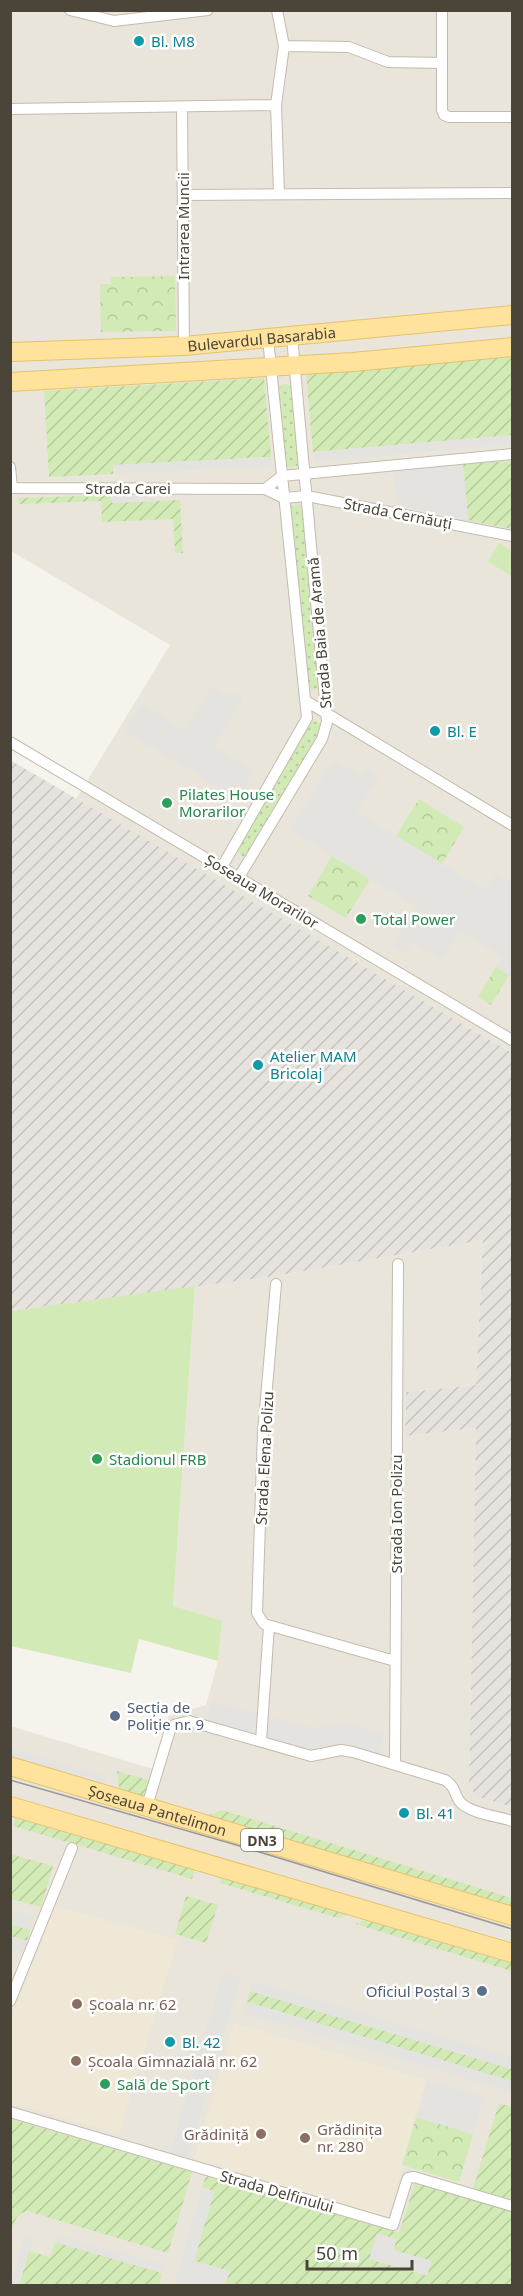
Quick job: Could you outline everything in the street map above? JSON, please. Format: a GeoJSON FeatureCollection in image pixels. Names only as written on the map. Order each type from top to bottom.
{"type":"FeatureCollection","features":[{"type":"Feature","properties":{"kind":"main road","name":"Bulevardul Basarabia"},"geometry":{"type":"LineString","coordinates":[[10,352],[184,346],[513,315]]}},
{"type":"Feature","properties":{"kind":"main road","name":"Bulevardul Basarabia"},"geometry":{"type":"LineString","coordinates":[[10,382],[271,368],[513,347]]}},
{"type":"Feature","properties":{"kind":"main road","name":"Șoseaua Pantelimon"},"geometry":{"type":"LineString","coordinates":[[10,1766],[513,1916]]}},
{"type":"Feature","properties":{"kind":"main road","name":"DN3"},"geometry":{"type":"LineString","coordinates":[[10,1806],[513,1953]]}},
{"type":"Feature","properties":{"kind":"street"},"geometry":{"type":"LineString","coordinates":[[70,10],[114,21],[208,10]]}},
{"type":"Feature","properties":{"kind":"street"},"geometry":{"type":"LineString","coordinates":[[277,10],[284,46],[276,105],[279,194]]}},
{"type":"Feature","properties":{"kind":"street"},"geometry":{"type":"LineString","coordinates":[[442,10],[442,110],[444,115],[449,117],[513,117]]}},
{"type":"Feature","properties":{"kind":"street"},"geometry":{"type":"LineString","coordinates":[[284,46],[349,46],[388,62],[442,63]]}},
{"type":"Feature","properties":{"kind":"street"},"geometry":{"type":"LineString","coordinates":[[10,109],[276,105]]}},
{"type":"Feature","properties":{"kind":"street","name":"Intrarea Muncii"},"geometry":{"type":"LineString","coordinates":[[182,107],[184,346]]}},
{"type":"Feature","properties":{"kind":"street"},"geometry":{"type":"LineString","coordinates":[[183,195],[513,193]]}},
{"type":"Feature","properties":{"kind":"street","name":"Strada Baia de Aramă"},"geometry":{"type":"LineString","coordinates":[[239,877],[326,731],[327,714],[292,337]]}},
{"type":"Feature","properties":{"kind":"street","name":"Strada Baia de Aramă"},"geometry":{"type":"LineString","coordinates":[[222,867],[307,718],[268,339]]}},
{"type":"Feature","properties":{"kind":"street"},"geometry":{"type":"LineString","coordinates":[[265,489],[282,476],[513,454]]}},
{"type":"Feature","properties":{"kind":"street","name":"Strada Carei"},"geometry":{"type":"LineString","coordinates":[[10,467],[12,488],[265,489],[284,498]]}},
{"type":"Feature","properties":{"kind":"street","name":"Strada Cernăuți"},"geometry":{"type":"LineString","coordinates":[[284,498],[307,496],[513,536]]}},
{"type":"Feature","properties":{"kind":"street"},"geometry":{"type":"LineString","coordinates":[[306,701],[513,825]]}},
{"type":"Feature","properties":{"kind":"street","name":"Șoseaua Morarilor"},"geometry":{"type":"LineString","coordinates":[[10,742],[513,1040]]}},
{"type":"Feature","properties":{"kind":"street","name":"Strada Ion Polizu"},"geometry":{"type":"LineString","coordinates":[[395,1764],[399,1264]]}},
{"type":"Feature","properties":{"kind":"street","name":"Strada Elena Polizu"},"geometry":{"type":"LineString","coordinates":[[261,1741],[269,1626],[259,1619],[257,1613],[263,1432],[276,1284]]}},
{"type":"Feature","properties":{"kind":"street"},"geometry":{"type":"LineString","coordinates":[[269,1626],[395,1661]]}},
{"type":"Feature","properties":{"kind":"street"},"geometry":{"type":"LineString","coordinates":[[147,1806],[174,1725],[189,1721],[311,1756],[341,1750],[445,1779],[454,1786],[460,1802],[513,1821]]}},
{"type":"Feature","properties":{"kind":"street"},"geometry":{"type":"LineString","coordinates":[[10,2001],[72,1848]]}},
{"type":"Feature","properties":{"kind":"street","name":"Strada Delfinului"},"geometry":{"type":"LineString","coordinates":[[10,2112],[393,2225],[408,2178],[414,2177],[513,2206]]}},
{"type":"Feature","properties":{"kind":"shaded area"},"geometry":{"type":"Polygon","coordinates":[[[11,11],[512,11],[512,1053],[76,799],[170,645],[11,551],[11,11]]]}},
{"type":"Feature","properties":{"kind":"shaded area"},"geometry":{"type":"Polygon","coordinates":[[[512,435],[512,444],[314,462],[313,452],[512,435]]]}},
{"type":"Feature","properties":{"kind":"shaded area"},"geometry":{"type":"Polygon","coordinates":[[[271,457],[271,466],[113,474],[113,465],[271,457]]]}},
{"type":"Feature","properties":{"kind":"shaded area"},"geometry":{"type":"Polygon","coordinates":[[[463,464],[468,520],[396,505],[394,470],[463,464]]]}},
{"type":"Feature","properties":{"kind":"shaded area"},"geometry":{"type":"Polygon","coordinates":[[[156,493],[156,501],[112,503],[111,495],[156,493]]]}},
{"type":"Feature","properties":{"kind":"shaded area"},"geometry":{"type":"Polygon","coordinates":[[[211,687],[224,695],[242,694],[242,700],[214,747],[254,771],[237,798],[124,731],[141,704],[185,730],[211,687]]]}},
{"type":"Feature","properties":{"kind":"shaded area"},"geometry":{"type":"Polygon","coordinates":[[[10,760],[512,1053],[512,1807],[476,1796],[469,1785],[476,1428],[405,1436],[406,1392],[476,1385],[483,1240],[275,1276],[11,1311],[10,760]]]}},
{"type":"Feature","properties":{"kind":"shaded area"},"geometry":{"type":"Polygon","coordinates":[[[333,760],[362,777],[368,768],[380,775],[357,812],[485,890],[496,873],[512,883],[512,977],[496,967],[502,957],[460,931],[442,960],[413,942],[405,954],[392,946],[416,906],[290,830],[333,760]]]}},
{"type":"Feature","properties":{"kind":"shaded area"},"geometry":{"type":"Polygon","coordinates":[[[483,1240],[476,1385],[406,1392],[405,1436],[476,1428],[469,1785],[476,1796],[512,1807],[512,2285],[11,2285],[10,1726],[153,1769],[169,1716],[206,1705],[218,1661],[222,1621],[173,1607],[195,1286],[275,1276],[483,1240]]]}},
{"type":"Feature","properties":{"kind":"shaded area"},"geometry":{"type":"Polygon","coordinates":[[[212,1701],[259,1714],[253,1734],[206,1721],[212,1701]]]}},
{"type":"Feature","properties":{"kind":"shaded area"},"geometry":{"type":"Polygon","coordinates":[[[271,1717],[313,1728],[343,1722],[384,1734],[378,1754],[312,1751],[265,1738],[271,1717]]]}},
{"type":"Feature","properties":{"kind":"shaded area"},"geometry":{"type":"Polygon","coordinates":[[[10,1748],[106,1776],[102,1788],[11,1761],[10,1748]]]}},
{"type":"Feature","properties":{"kind":"shaded area","name":"Școala Gimnazială nr. 62"},"geometry":{"type":"Polygon","coordinates":[[[55,1907],[178,1939],[119,2134],[11,2103],[11,2020],[55,1907]]]}},
{"type":"Feature","properties":{"kind":"shaded area"},"geometry":{"type":"Polygon","coordinates":[[[11,1910],[34,1917],[30,1930],[11,1924],[11,1910]]]}},
{"type":"Feature","properties":{"kind":"shaded area"},"geometry":{"type":"Polygon","coordinates":[[[10,1936],[27,1941],[23,1953],[11,1950],[10,1936]]]}},
{"type":"Feature","properties":{"kind":"shaded area"},"geometry":{"type":"Polygon","coordinates":[[[223,1972],[241,1977],[188,2158],[170,2152],[223,1972]]]}},
{"type":"Feature","properties":{"kind":"shaded area"},"geometry":{"type":"Polygon","coordinates":[[[253,1981],[512,2057],[512,2069],[250,1991],[253,1981]]]}},
{"type":"Feature","properties":{"kind":"shaded area"},"geometry":{"type":"Polygon","coordinates":[[[247,2002],[512,2081],[512,2092],[244,2013],[247,2002]]]}},
{"type":"Feature","properties":{"kind":"shaded area","name":"Grădinița nr. 280"},"geometry":{"type":"Polygon","coordinates":[[[234,2023],[427,2080],[387,2217],[194,2159],[234,2023]]]}},
{"type":"Feature","properties":{"kind":"shaded area"},"geometry":{"type":"Polygon","coordinates":[[[427,2080],[484,2097],[473,2134],[416,2117],[427,2080]]]}},
{"type":"Feature","properties":{"kind":"shaded area"},"geometry":{"type":"Polygon","coordinates":[[[202,2187],[214,2191],[194,2261],[230,2271],[225,2285],[174,2285],[202,2187]]]}},
{"type":"Feature","properties":{"kind":"shaded area"},"geometry":{"type":"Polygon","coordinates":[[[25,2233],[34,2236],[19,2285],[11,2285],[25,2233]]]}},
{"type":"Feature","properties":{"kind":"shaded area"},"geometry":{"type":"Polygon","coordinates":[[[377,2233],[396,2239],[394,2250],[432,2261],[427,2276],[369,2259],[377,2233]]]}},
{"type":"Feature","properties":{"kind":"shaded area"},"geometry":{"type":"Polygon","coordinates":[[[57,2235],[165,2265],[162,2273],[55,2242],[57,2235]]]}},
{"type":"Feature","properties":{"kind":"green space"},"geometry":{"type":"Polygon","coordinates":[[[175,276],[176,331],[101,332],[100,284],[111,284],[111,277],[175,276]]]}},
{"type":"Feature","properties":{"kind":"green space"},"geometry":{"type":"Polygon","coordinates":[[[512,355],[512,435],[313,452],[306,373],[512,355]]]}},
{"type":"Feature","properties":{"kind":"green space"},"geometry":{"type":"Polygon","coordinates":[[[264,378],[271,457],[113,465],[113,474],[49,477],[44,391],[264,378]]]}},
{"type":"Feature","properties":{"kind":"green space"},"geometry":{"type":"Polygon","coordinates":[[[288,384],[293,389],[299,465],[290,468],[286,466],[277,391],[281,385],[288,384]]]}},
{"type":"Feature","properties":{"kind":"green space"},"geometry":{"type":"Polygon","coordinates":[[[512,461],[512,529],[468,520],[463,464],[512,461]]]}},
{"type":"Feature","properties":{"kind":"green space"},"geometry":{"type":"Polygon","coordinates":[[[111,495],[112,503],[180,500],[183,553],[175,553],[173,519],[102,522],[101,501],[19,504],[18,498],[111,495]]]}},
{"type":"Feature","properties":{"kind":"green space"},"geometry":{"type":"Polygon","coordinates":[[[299,504],[302,506],[322,686],[313,690],[309,687],[290,507],[299,504]]]}},
{"type":"Feature","properties":{"kind":"green space"},"geometry":{"type":"Polygon","coordinates":[[[499,543],[512,551],[512,576],[488,562],[499,543]]]}},
{"type":"Feature","properties":{"kind":"green space"},"geometry":{"type":"Polygon","coordinates":[[[313,721],[317,721],[323,727],[246,856],[242,856],[236,850],[313,721]]]}},
{"type":"Feature","properties":{"kind":"green space"},"geometry":{"type":"Polygon","coordinates":[[[419,799],[464,827],[442,864],[396,836],[419,799]]]}},
{"type":"Feature","properties":{"kind":"green space"},"geometry":{"type":"Polygon","coordinates":[[[332,856],[370,879],[346,918],[308,896],[332,856]]]}},
{"type":"Feature","properties":{"kind":"green space"},"geometry":{"type":"Polygon","coordinates":[[[496,967],[509,975],[491,1005],[478,997],[496,967]]]}},
{"type":"Feature","properties":{"kind":"green space","name":"Stadionul FRB"},"geometry":{"type":"Polygon","coordinates":[[[195,1286],[173,1606],[222,1621],[218,1661],[139,1639],[131,1673],[11,1646],[11,1311],[195,1286]]]}},
{"type":"Feature","properties":{"kind":"green space"},"geometry":{"type":"Polygon","coordinates":[[[117,1771],[151,1781],[145,1802],[123,1794],[118,1784],[117,1771]]]}},
{"type":"Feature","properties":{"kind":"green space"},"geometry":{"type":"Polygon","coordinates":[[[222,1810],[512,1898],[512,1912],[201,1818],[222,1810]]]}},
{"type":"Feature","properties":{"kind":"green space"},"geometry":{"type":"Polygon","coordinates":[[[18,1811],[197,1864],[192,1879],[13,1826],[18,1811]]]}},
{"type":"Feature","properties":{"kind":"green space"},"geometry":{"type":"Polygon","coordinates":[[[10,1854],[53,1866],[41,1907],[11,1899],[10,1854]]]}},
{"type":"Feature","properties":{"kind":"green space"},"geometry":{"type":"Polygon","coordinates":[[[224,1872],[357,1912],[338,1918],[220,1883],[224,1872]]]}},
{"type":"Feature","properties":{"kind":"green space"},"geometry":{"type":"Polygon","coordinates":[[[186,1896],[218,1905],[206,1943],[175,1934],[186,1896]]]}},
{"type":"Feature","properties":{"kind":"green space"},"geometry":{"type":"Polygon","coordinates":[[[375,1917],[512,1959],[512,1971],[355,1924],[375,1917]]]}},
{"type":"Feature","properties":{"kind":"green space"},"geometry":{"type":"Polygon","coordinates":[[[10,1924],[30,1930],[27,1941],[11,1936],[10,1924]]]}},
{"type":"Feature","properties":{"kind":"green space"},"geometry":{"type":"Polygon","coordinates":[[[250,1991],[512,2069],[512,2081],[247,2002],[250,1991]]]}},
{"type":"Feature","properties":{"kind":"green space"},"geometry":{"type":"Polygon","coordinates":[[[499,2103],[512,2107],[512,2201],[473,2189],[499,2103]]]}},
{"type":"Feature","properties":{"kind":"green space"},"geometry":{"type":"Polygon","coordinates":[[[416,2117],[473,2134],[459,2182],[402,2165],[416,2117]]]}},
{"type":"Feature","properties":{"kind":"green space"},"geometry":{"type":"Polygon","coordinates":[[[11,2119],[192,2172],[168,2253],[27,2211],[17,2217],[11,2234],[11,2119]]]}},
{"type":"Feature","properties":{"kind":"green space"},"geometry":{"type":"Polygon","coordinates":[[[206,2176],[399,2233],[415,2183],[512,2211],[512,2285],[225,2285],[229,2271],[194,2261],[214,2192],[202,2187],[206,2176]]]}},
{"type":"Feature","properties":{"kind":"green space"},"geometry":{"type":"Polygon","coordinates":[[[55,2242],[162,2273],[159,2285],[19,2286],[29,2251],[50,2257],[55,2242]]]}},
{"type":"Feature","properties":{"kind":"tram line"},"geometry":{"type":"LineString","coordinates":[[10,1780],[233,1844],[512,1929]]}},
{"type":"Feature","properties":{"kind":"place","name":"Bl. M8"},"geometry":{"type":"Point","coordinates":[139,41]}},
{"type":"Feature","properties":{"kind":"place","name":"Bl. E"},"geometry":{"type":"Point","coordinates":[435,731]}},
{"type":"Feature","properties":{"kind":"place","name":"Pilates House Morarilor"},"geometry":{"type":"Point","coordinates":[167,803]}},
{"type":"Feature","properties":{"kind":"place","name":"Total Power"},"geometry":{"type":"Point","coordinates":[361,919]}},
{"type":"Feature","properties":{"kind":"place","name":"Atelier MAM Bricolaj"},"geometry":{"type":"Point","coordinates":[258,1065]}},
{"type":"Feature","properties":{"kind":"place","name":"Stadionul FRB"},"geometry":{"type":"Point","coordinates":[97,1459]}},
{"type":"Feature","properties":{"kind":"place","name":"Secția de Poliție nr. 9"},"geometry":{"type":"Point","coordinates":[115,1716]}},
{"type":"Feature","properties":{"kind":"place","name":"Bl. 41"},"geometry":{"type":"Point","coordinates":[404,1813]}},
{"type":"Feature","properties":{"kind":"place","name":"Oficiul Poștal 3"},"geometry":{"type":"Point","coordinates":[482,1991]}},
{"type":"Feature","properties":{"kind":"place","name":"Școala nr. 62"},"geometry":{"type":"Point","coordinates":[77,2004]}},
{"type":"Feature","properties":{"kind":"place","name":"Bl. 42"},"geometry":{"type":"Point","coordinates":[170,2042]}},
{"type":"Feature","properties":{"kind":"place","name":"Școala Gimnazială nr. 62"},"geometry":{"type":"Point","coordinates":[76,2061]}},
{"type":"Feature","properties":{"kind":"place","name":"Sală de Sport"},"geometry":{"type":"Point","coordinates":[105,2084]}},
{"type":"Feature","properties":{"kind":"place","name":"Grădiniță"},"geometry":{"type":"Point","coordinates":[261,2134]}},
{"type":"Feature","properties":{"kind":"place","name":"Grădinița nr. 280"},"geometry":{"type":"Point","coordinates":[305,2138]}}]}
